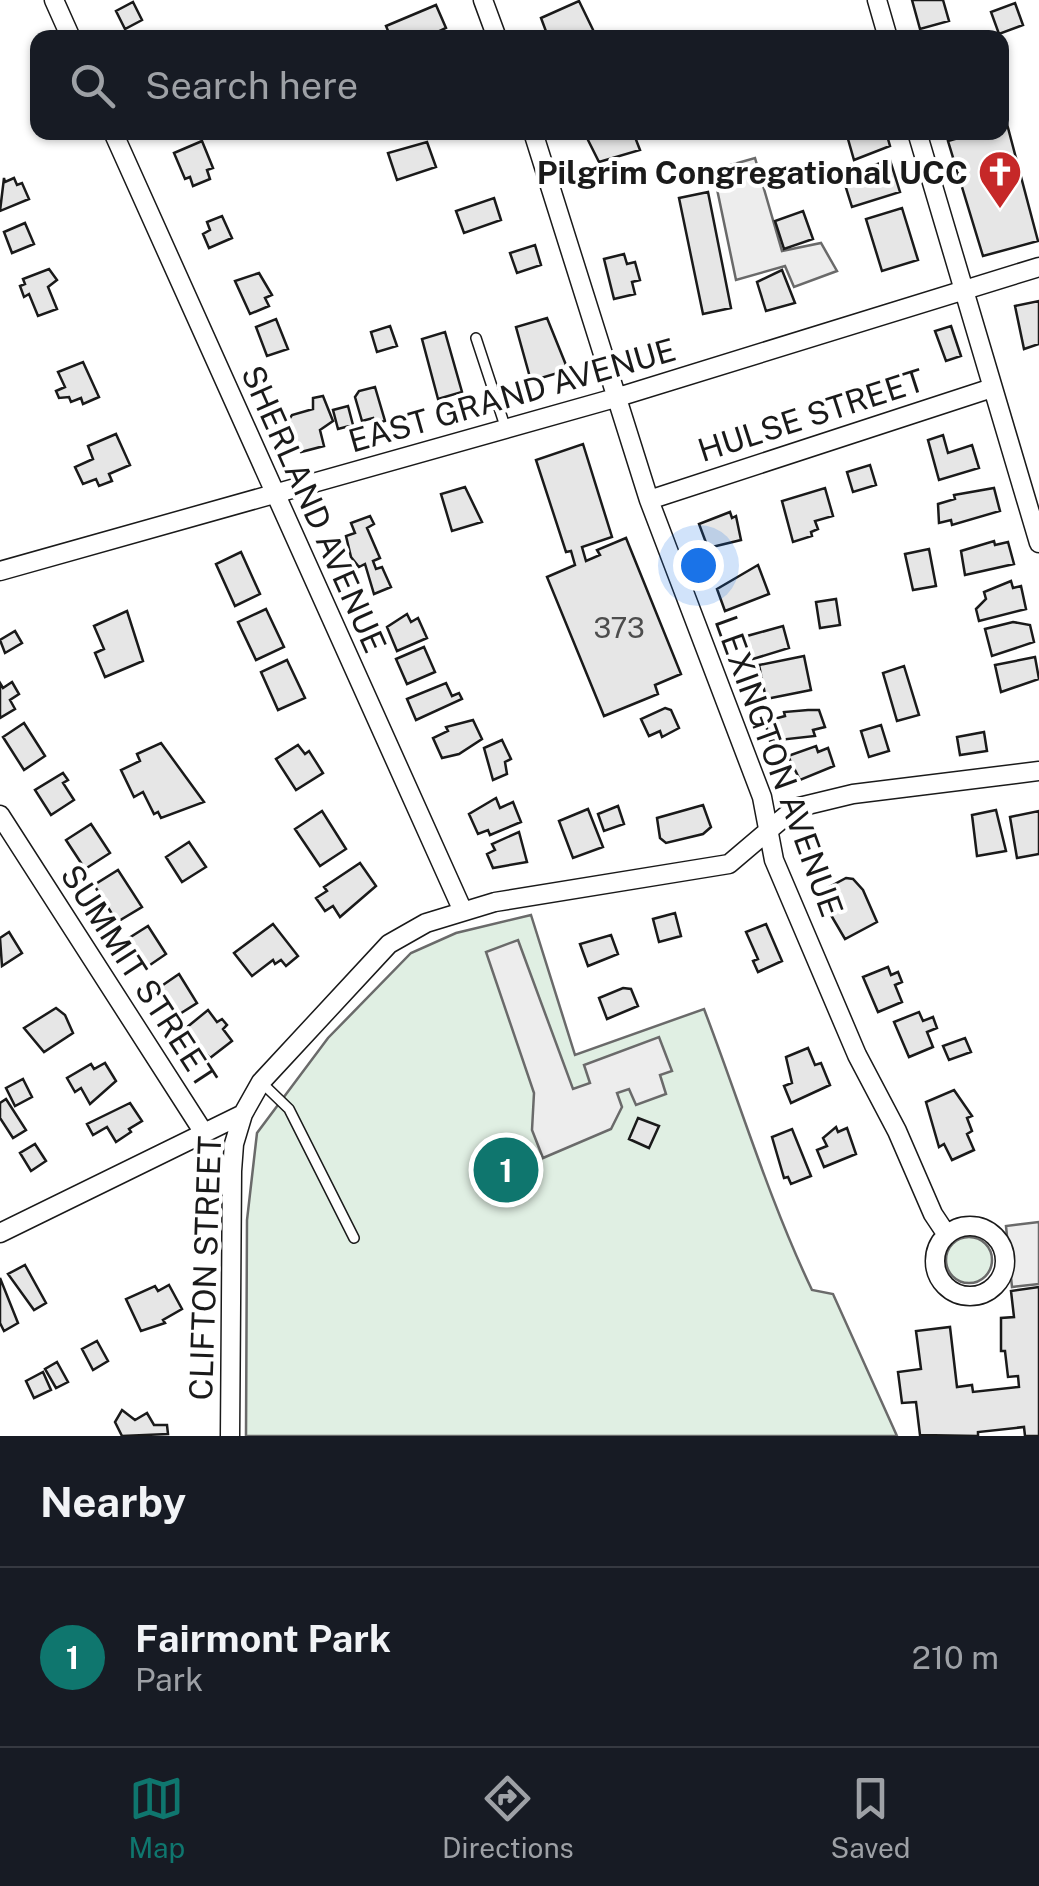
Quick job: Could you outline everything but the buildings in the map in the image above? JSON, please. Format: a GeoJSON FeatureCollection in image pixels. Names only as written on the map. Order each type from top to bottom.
{"type":"FeatureCollection","features":[{"type":"Feature","properties":{"kind":"street"},"geometry":{"type":"LineString","coordinates":[[54,0],[67,30]]}},
{"type":"Feature","properties":{"kind":"street"},"geometry":{"type":"LineString","coordinates":[[483,0],[494,30]]}},
{"type":"Feature","properties":{"kind":"street"},"geometry":{"type":"LineString","coordinates":[[877,0],[886,30]]}},
{"type":"Feature","properties":{"kind":"street","name":"SHERLAND AVENUE"},"geometry":{"type":"LineString","coordinates":[[117,140],[462,909]]}},
{"type":"Feature","properties":{"kind":"street","name":"LEXINGTON AVENUE"},"geometry":{"type":"LineString","coordinates":[[535,140],[649,500],[762,797],[774,860],[857,1055],[898,1131],[932,1214],[947,1235]]}},
{"type":"Feature","properties":{"kind":"street"},"geometry":{"type":"LineString","coordinates":[[919,140],[1039,543]]}},
{"type":"Feature","properties":{"kind":"street","name":"EAST GRAND AVENUE"},"geometry":{"type":"LineString","coordinates":[[0,571],[615,398],[1039,268]]}},
{"type":"Feature","properties":{"kind":"street","name":"HULSE STREET"},"geometry":{"type":"LineString","coordinates":[[649,500],[992,388]]}},
{"type":"Feature","properties":{"kind":"street","name":"CLIFTON STREET"},"geometry":{"type":"LineString","coordinates":[[230,1436],[233,1158],[243,1114],[262,1082],[389,944],[462,909],[706,870],[745,854],[767,829],[795,808],[854,794],[1039,771]]}},
{"type":"Feature","properties":{"kind":"street","name":"SUMMIT STREET"},"geometry":{"type":"LineString","coordinates":[[0,815],[204,1133],[243,1114]]}},
{"type":"Feature","properties":{"kind":"street"},"geometry":{"type":"LineString","coordinates":[[0,1233],[204,1133]]}},
{"type":"Feature","properties":{"kind":"street"},"geometry":{"type":"LineString","coordinates":[[977,1226],[996,1237],[1006,1256],[1006,1268],[993,1289],[968,1296],[947,1289],[935,1268],[935,1256],[947,1235],[977,1226]]}},
{"type":"Feature","properties":{"kind":"lane"},"geometry":{"type":"LineString","coordinates":[[476,338],[506,428]]}},
{"type":"Feature","properties":{"kind":"lane"},"geometry":{"type":"LineString","coordinates":[[262,1082],[289,1109],[354,1238]]}},
{"type":"Feature","properties":{"kind":"green space"},"geometry":{"type":"Polygon","coordinates":[[[531,915],[575,1055],[704,1009],[796,1256],[812,1290],[833,1294],[897,1436],[246,1436],[247,1220],[257,1133],[328,1038],[411,953],[456,933],[531,915]]]}},
{"type":"Feature","properties":{"kind":"green space"},"geometry":{"type":"Polygon","coordinates":[[[969,1237],[985,1244],[992,1260],[985,1276],[969,1283],[953,1276],[946,1260],[953,1244],[969,1237]]]}},
{"type":"Feature","properties":{"kind":"shaded area"},"geometry":{"type":"Polygon","coordinates":[[[755,158],[782,251],[821,243],[837,271],[794,287],[785,266],[736,280],[713,170],[755,158]]]}},
{"type":"Feature","properties":{"kind":"shaded area"},"geometry":{"type":"Polygon","coordinates":[[[518,940],[573,1089],[590,1083],[584,1065],[659,1037],[672,1071],[660,1075],[666,1094],[636,1105],[629,1089],[617,1093],[622,1107],[611,1129],[543,1158],[532,1130],[534,1093],[486,952],[518,940]]]}},
{"type":"Feature","properties":{"kind":"shaded area"},"geometry":{"type":"Polygon","coordinates":[[[1039,1222],[1039,1284],[1012,1287],[1006,1226],[1039,1222]]]}},
{"type":"Feature","properties":{"kind":"place","name":"Pilgrim Congregational UCC"},"geometry":{"type":"Point","coordinates":[1000,210]}},
{"type":"Feature","properties":{"kind":"place","name":"Fairmont Park"},"geometry":{"type":"Point","coordinates":[506,1170]}}]}
